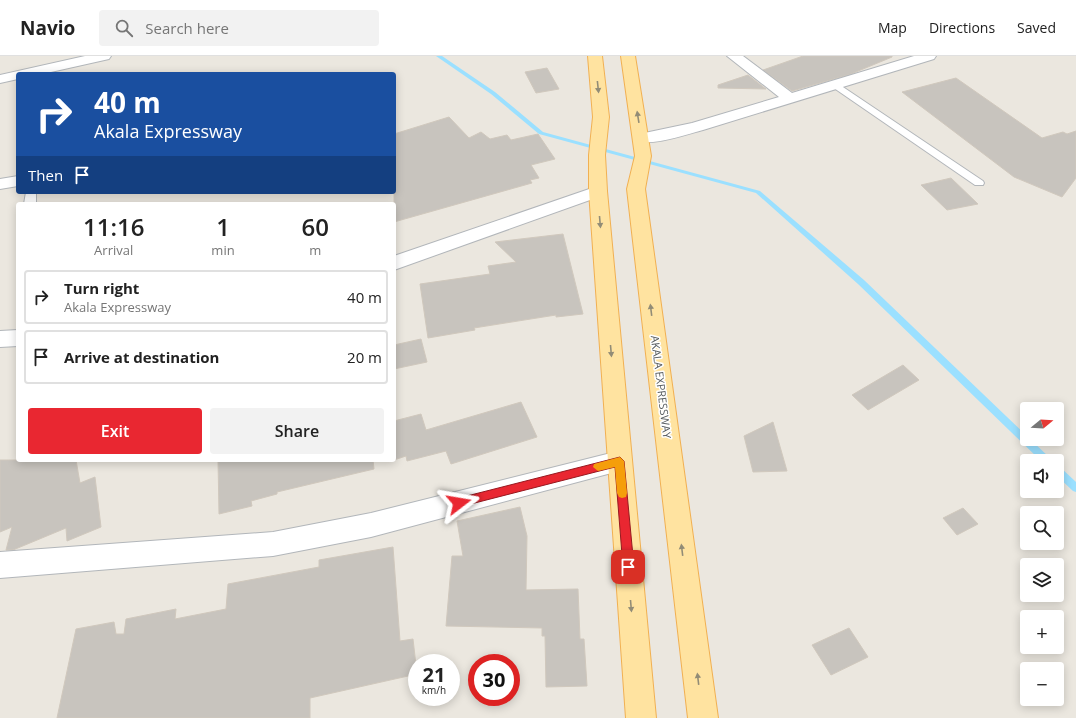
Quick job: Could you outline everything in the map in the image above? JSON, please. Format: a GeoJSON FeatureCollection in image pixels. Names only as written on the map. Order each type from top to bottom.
{"type":"FeatureCollection","features":[{"type":"Feature","properties":{"kind":"main road"},"geometry":{"type":"LineString","coordinates":[[595,56],[601,117],[597,155],[598,191],[641,718]]}},
{"type":"Feature","properties":{"kind":"main road","name":"AKALA EXPRESSWAY"},"geometry":{"type":"LineString","coordinates":[[628,56],[643,156],[636,189],[703,718]]}},
{"type":"Feature","properties":{"kind":"street"},"geometry":{"type":"LineString","coordinates":[[32,72],[104,56]]}},
{"type":"Feature","properties":{"kind":"street"},"geometry":{"type":"LineString","coordinates":[[734,56],[789,98]]}},
{"type":"Feature","properties":{"kind":"street"},"geometry":{"type":"LineString","coordinates":[[641,138],[697,128],[834,84],[929,56]]}},
{"type":"Feature","properties":{"kind":"street"},"geometry":{"type":"LineString","coordinates":[[0,79],[16,75]]}},
{"type":"Feature","properties":{"kind":"street"},"geometry":{"type":"LineString","coordinates":[[0,184],[16,181]]}},
{"type":"Feature","properties":{"kind":"street"},"geometry":{"type":"LineString","coordinates":[[396,262],[598,191]]}},
{"type":"Feature","properties":{"kind":"street"},"geometry":{"type":"LineString","coordinates":[[0,565],[274,544],[371,525],[620,461]]}},
{"type":"Feature","properties":{"kind":"lane"},"geometry":{"type":"LineString","coordinates":[[834,84],[979,183]]}},
{"type":"Feature","properties":{"kind":"building"},"geometry":{"type":"Polygon","coordinates":[[[803,56],[892,57],[851,74],[792,91],[763,70],[803,56]]]}},
{"type":"Feature","properties":{"kind":"building"},"geometry":{"type":"Polygon","coordinates":[[[547,68],[559,89],[536,93],[525,72],[547,68]]]}},
{"type":"Feature","properties":{"kind":"building"},"geometry":{"type":"Polygon","coordinates":[[[748,75],[766,89],[718,88],[718,85],[748,75]]]}},
{"type":"Feature","properties":{"kind":"building"},"geometry":{"type":"Polygon","coordinates":[[[956,78],[1042,138],[1063,132],[1067,134],[1076,131],[1076,178],[1062,197],[1014,177],[902,92],[956,78]]]}},
{"type":"Feature","properties":{"kind":"building"},"geometry":{"type":"Polygon","coordinates":[[[449,117],[469,138],[481,132],[490,139],[507,135],[511,140],[538,134],[555,159],[531,165],[539,178],[530,180],[532,183],[396,221],[396,202],[394,202],[394,194],[396,194],[396,133],[449,117]]]}},
{"type":"Feature","properties":{"kind":"building"},"geometry":{"type":"Polygon","coordinates":[[[951,178],[978,204],[947,210],[921,185],[951,178]]]}},
{"type":"Feature","properties":{"kind":"building"},"geometry":{"type":"Polygon","coordinates":[[[563,234],[583,314],[556,317],[556,315],[474,328],[475,330],[428,338],[420,284],[490,274],[488,266],[516,262],[495,242],[563,234]]]}},
{"type":"Feature","properties":{"kind":"building"},"geometry":{"type":"Polygon","coordinates":[[[421,339],[427,362],[396,369],[396,345],[421,339]]]}},
{"type":"Feature","properties":{"kind":"building"},"geometry":{"type":"Polygon","coordinates":[[[903,365],[919,380],[868,410],[852,395],[903,365]]]}},
{"type":"Feature","properties":{"kind":"building"},"geometry":{"type":"Polygon","coordinates":[[[521,402],[537,437],[451,464],[446,451],[407,461],[406,456],[396,459],[396,420],[421,414],[426,430],[521,402]]]}},
{"type":"Feature","properties":{"kind":"building"},"geometry":{"type":"Polygon","coordinates":[[[773,422],[787,471],[753,472],[744,436],[773,422]]]}},
{"type":"Feature","properties":{"kind":"building"},"geometry":{"type":"Polygon","coordinates":[[[0,460],[16,460],[16,462],[76,462],[80,483],[95,477],[101,527],[67,541],[66,528],[13,550],[6,550],[12,527],[0,532],[0,460]]]}},
{"type":"Feature","properties":{"kind":"building"},"geometry":{"type":"Polygon","coordinates":[[[218,462],[373,462],[374,469],[277,492],[277,494],[251,501],[252,506],[219,514],[218,462]]]}},
{"type":"Feature","properties":{"kind":"building"},"geometry":{"type":"Polygon","coordinates":[[[520,507],[527,536],[526,590],[578,589],[580,639],[584,639],[587,686],[546,687],[545,636],[542,636],[542,628],[446,626],[452,556],[463,556],[457,521],[520,507]]]}},
{"type":"Feature","properties":{"kind":"building"},"geometry":{"type":"Polygon","coordinates":[[[963,508],[978,524],[957,535],[943,518],[963,508]]]}},
{"type":"Feature","properties":{"kind":"building"},"geometry":{"type":"Polygon","coordinates":[[[393,547],[400,641],[413,639],[415,654],[408,654],[408,676],[310,698],[310,718],[57,718],[76,629],[114,622],[116,634],[124,634],[126,619],[176,609],[175,619],[226,609],[228,584],[319,567],[319,560],[393,547]]]}},
{"type":"Feature","properties":{"kind":"building"},"geometry":{"type":"Polygon","coordinates":[[[849,628],[868,657],[831,675],[812,645],[849,628]]]}},
{"type":"Feature","properties":{"kind":"waterway"},"geometry":{"type":"LineString","coordinates":[[439,56],[493,93],[541,133],[758,192],[861,282],[1040,454]]}},
{"type":"Feature","properties":{"kind":"waterway"},"geometry":{"type":"LineString","coordinates":[[1064,477],[1076,488]]}},
{"type":"Feature","properties":{"kind":"slow traffic"},"geometry":{"type":"LineString","coordinates":[[598,467],[620,461],[622,493]]}},
{"type":"Feature","properties":{"kind":"route"},"geometry":{"type":"LineString","coordinates":[[459,503],[620,461],[628,567]]}}]}
